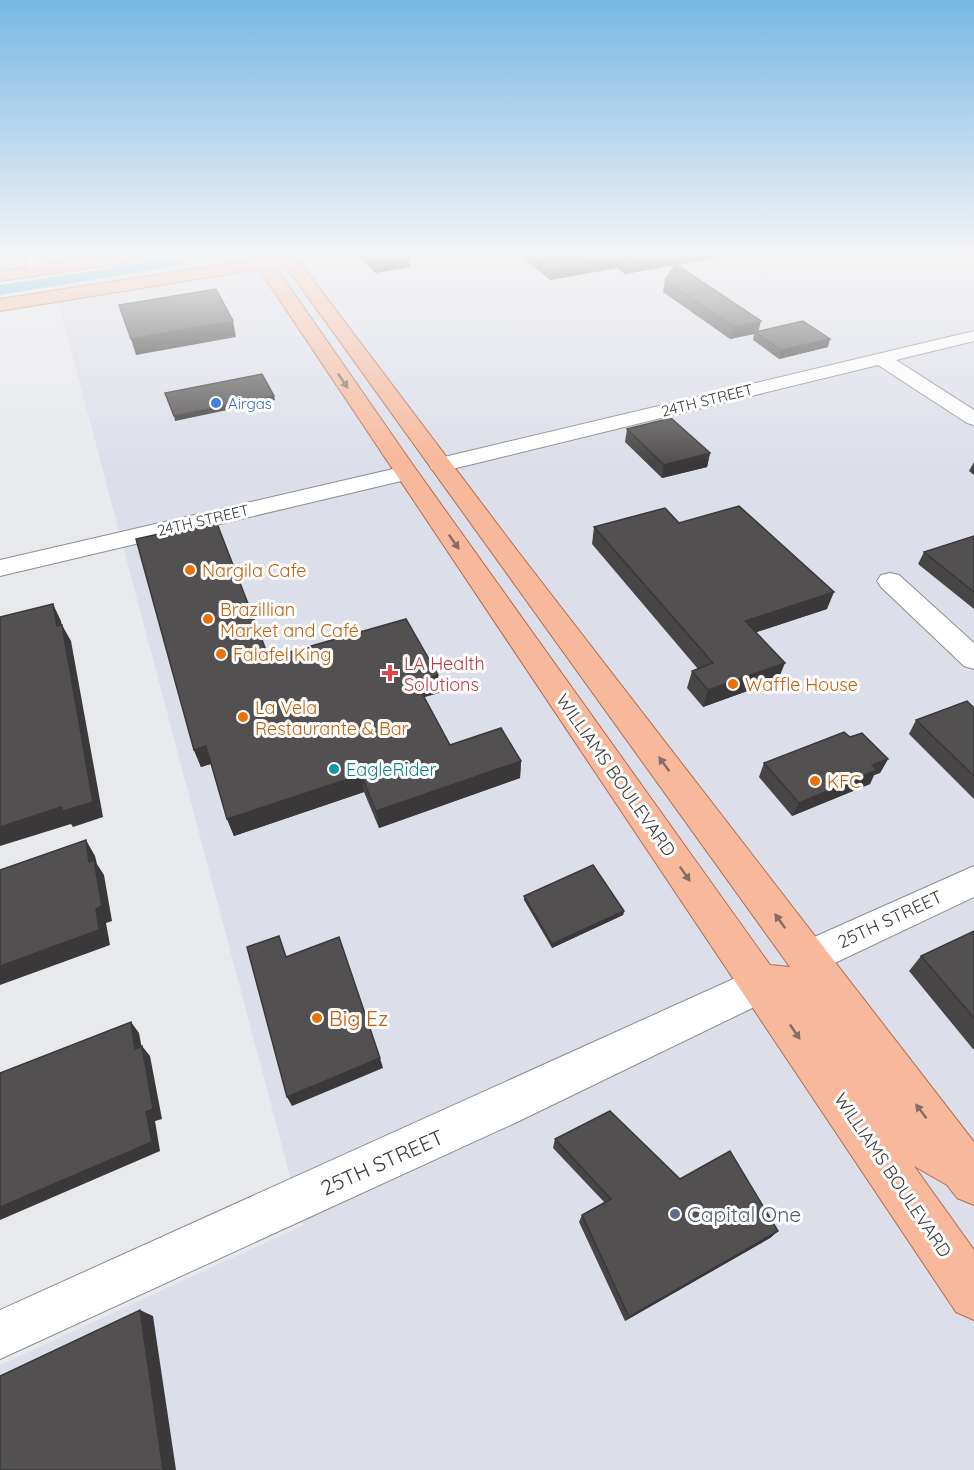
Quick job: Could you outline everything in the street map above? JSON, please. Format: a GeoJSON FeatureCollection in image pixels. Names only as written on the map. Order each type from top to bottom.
{"type":"FeatureCollection","features":[{"type":"Feature","properties":{"kind":"main road","name":"WILLIAMS BOULEVARD"},"geometry":{"type":"LineString","coordinates":[[318,325],[377,431],[762,984],[974,1294]]}},
{"type":"Feature","properties":{"kind":"main road"},"geometry":{"type":"LineString","coordinates":[[332,325],[440,465],[971,1178]]}},
{"type":"Feature","properties":{"kind":"main road"},"geometry":{"type":"LineString","coordinates":[[377,431],[405,443],[422,459],[440,465]]}},
{"type":"Feature","properties":{"kind":"main road"},"geometry":{"type":"LineString","coordinates":[[406,473],[424,476],[438,483],[464,514],[482,522]]}},
{"type":"Feature","properties":{"kind":"main road"},"geometry":{"type":"LineString","coordinates":[[762,984],[790,987],[810,1002],[907,1134],[971,1178]]}},
{"type":"Feature","properties":{"kind":"street","name":"24TH STREET"},"geometry":{"type":"LineString","coordinates":[[440,465],[974,336]]}},
{"type":"Feature","properties":{"kind":"street"},"geometry":{"type":"LineString","coordinates":[[880,358],[974,418]]}},
{"type":"Feature","properties":{"kind":"street","name":"24TH STREET"},"geometry":{"type":"LineString","coordinates":[[0,567],[406,473]]}},
{"type":"Feature","properties":{"kind":"street"},"geometry":{"type":"LineString","coordinates":[[890,581],[974,659]]}},
{"type":"Feature","properties":{"kind":"street","name":"25TH STREET"},"geometry":{"type":"LineString","coordinates":[[807,958],[974,881]]}},
{"type":"Feature","properties":{"kind":"street","name":"25TH STREET"},"geometry":{"type":"LineString","coordinates":[[0,1335],[502,1107],[762,984]]}},
{"type":"Feature","properties":{"kind":"shaded area"},"geometry":{"type":"Polygon","coordinates":[[[64,325],[974,325],[974,1470],[0,1470],[0,1365],[303,1225],[64,325]]]}},
{"type":"Feature","properties":{"kind":"building"},"geometry":{"type":"Polygon","coordinates":[[[126,325],[213,325],[131,339],[126,325]]]}},
{"type":"Feature","properties":{"kind":"building"},"geometry":{"type":"Polygon","coordinates":[[[787,325],[808,325],[830,339],[781,350],[755,332],[787,325]]]}},
{"type":"Feature","properties":{"kind":"building","name":"Airgas"},"geometry":{"type":"Polygon","coordinates":[[[262,374],[274,396],[174,416],[165,393],[262,374]]]}},
{"type":"Feature","properties":{"kind":"building"},"geometry":{"type":"Polygon","coordinates":[[[671,418],[710,453],[664,465],[627,429],[671,418]]]}},
{"type":"Feature","properties":{"kind":"building"},"geometry":{"type":"Polygon","coordinates":[[[739,506],[834,592],[745,621],[785,663],[708,690],[692,671],[713,663],[594,527],[665,508],[679,523],[739,506]]]}},
{"type":"Feature","properties":{"kind":"building"},"geometry":{"type":"Polygon","coordinates":[[[216,521],[269,658],[406,619],[438,675],[416,682],[450,745],[501,728],[521,761],[376,811],[361,775],[227,819],[206,746],[194,750],[136,539],[216,521]]]}},
{"type":"Feature","properties":{"kind":"building"},"geometry":{"type":"Polygon","coordinates":[[[974,536],[974,592],[924,552],[974,536]]]}},
{"type":"Feature","properties":{"kind":"building"},"geometry":{"type":"Polygon","coordinates":[[[53,604],[57,626],[62,625],[93,802],[63,811],[61,807],[0,827],[0,617],[53,604]]]}},
{"type":"Feature","properties":{"kind":"building"},"geometry":{"type":"Polygon","coordinates":[[[967,701],[974,708],[974,776],[916,720],[967,701]]]}},
{"type":"Feature","properties":{"kind":"building","name":"KFC"},"geometry":{"type":"Polygon","coordinates":[[[844,732],[850,737],[862,733],[888,759],[872,765],[877,770],[799,803],[764,763],[844,732]]]}},
{"type":"Feature","properties":{"kind":"building"},"geometry":{"type":"Polygon","coordinates":[[[86,840],[89,862],[94,860],[102,906],[96,909],[99,930],[0,966],[0,870],[86,840]]]}},
{"type":"Feature","properties":{"kind":"building"},"geometry":{"type":"Polygon","coordinates":[[[593,865],[624,911],[552,944],[524,896],[593,865]]]}},
{"type":"Feature","properties":{"kind":"building"},"geometry":{"type":"Polygon","coordinates":[[[974,931],[974,1018],[921,956],[974,931]]]}},
{"type":"Feature","properties":{"kind":"building","name":"Big Ez"},"geometry":{"type":"Polygon","coordinates":[[[279,936],[286,957],[339,937],[380,1058],[287,1097],[247,947],[279,936]]]}},
{"type":"Feature","properties":{"kind":"building"},"geometry":{"type":"Polygon","coordinates":[[[131,1022],[135,1049],[142,1046],[153,1109],[146,1112],[152,1142],[0,1207],[0,1073],[131,1022]]]}},
{"type":"Feature","properties":{"kind":"building","name":"Capital One"},"geometry":{"type":"Polygon","coordinates":[[[610,1111],[680,1179],[730,1151],[778,1231],[629,1317],[582,1215],[611,1199],[555,1139],[610,1111]]]}},
{"type":"Feature","properties":{"kind":"building"},"geometry":{"type":"Polygon","coordinates":[[[140,1310],[163,1470],[0,1470],[0,1376],[140,1310]]]}},
{"type":"Feature","properties":{"kind":"place","name":"Airgas"},"geometry":{"type":"Point","coordinates":[216,403]}},
{"type":"Feature","properties":{"kind":"place","name":"Nargila Cafe"},"geometry":{"type":"Point","coordinates":[190,570]}},
{"type":"Feature","properties":{"kind":"place","name":"Brazillian Market and Café"},"geometry":{"type":"Point","coordinates":[208,619]}},
{"type":"Feature","properties":{"kind":"place","name":"Falafel King"},"geometry":{"type":"Point","coordinates":[221,654]}},
{"type":"Feature","properties":{"kind":"place","name":"LA Health Solutions"},"geometry":{"type":"Point","coordinates":[390,673]}},
{"type":"Feature","properties":{"kind":"place","name":"Waffle House"},"geometry":{"type":"Point","coordinates":[733,684]}},
{"type":"Feature","properties":{"kind":"place","name":"La Vela Restaurante & Bar"},"geometry":{"type":"Point","coordinates":[243,717]}},
{"type":"Feature","properties":{"kind":"place","name":"EagleRider"},"geometry":{"type":"Point","coordinates":[334,769]}},
{"type":"Feature","properties":{"kind":"place","name":"KFC"},"geometry":{"type":"Point","coordinates":[815,781]}},
{"type":"Feature","properties":{"kind":"place","name":"Big Ez"},"geometry":{"type":"Point","coordinates":[317,1018]}},
{"type":"Feature","properties":{"kind":"place","name":"Capital One"},"geometry":{"type":"Point","coordinates":[675,1214]}}]}
